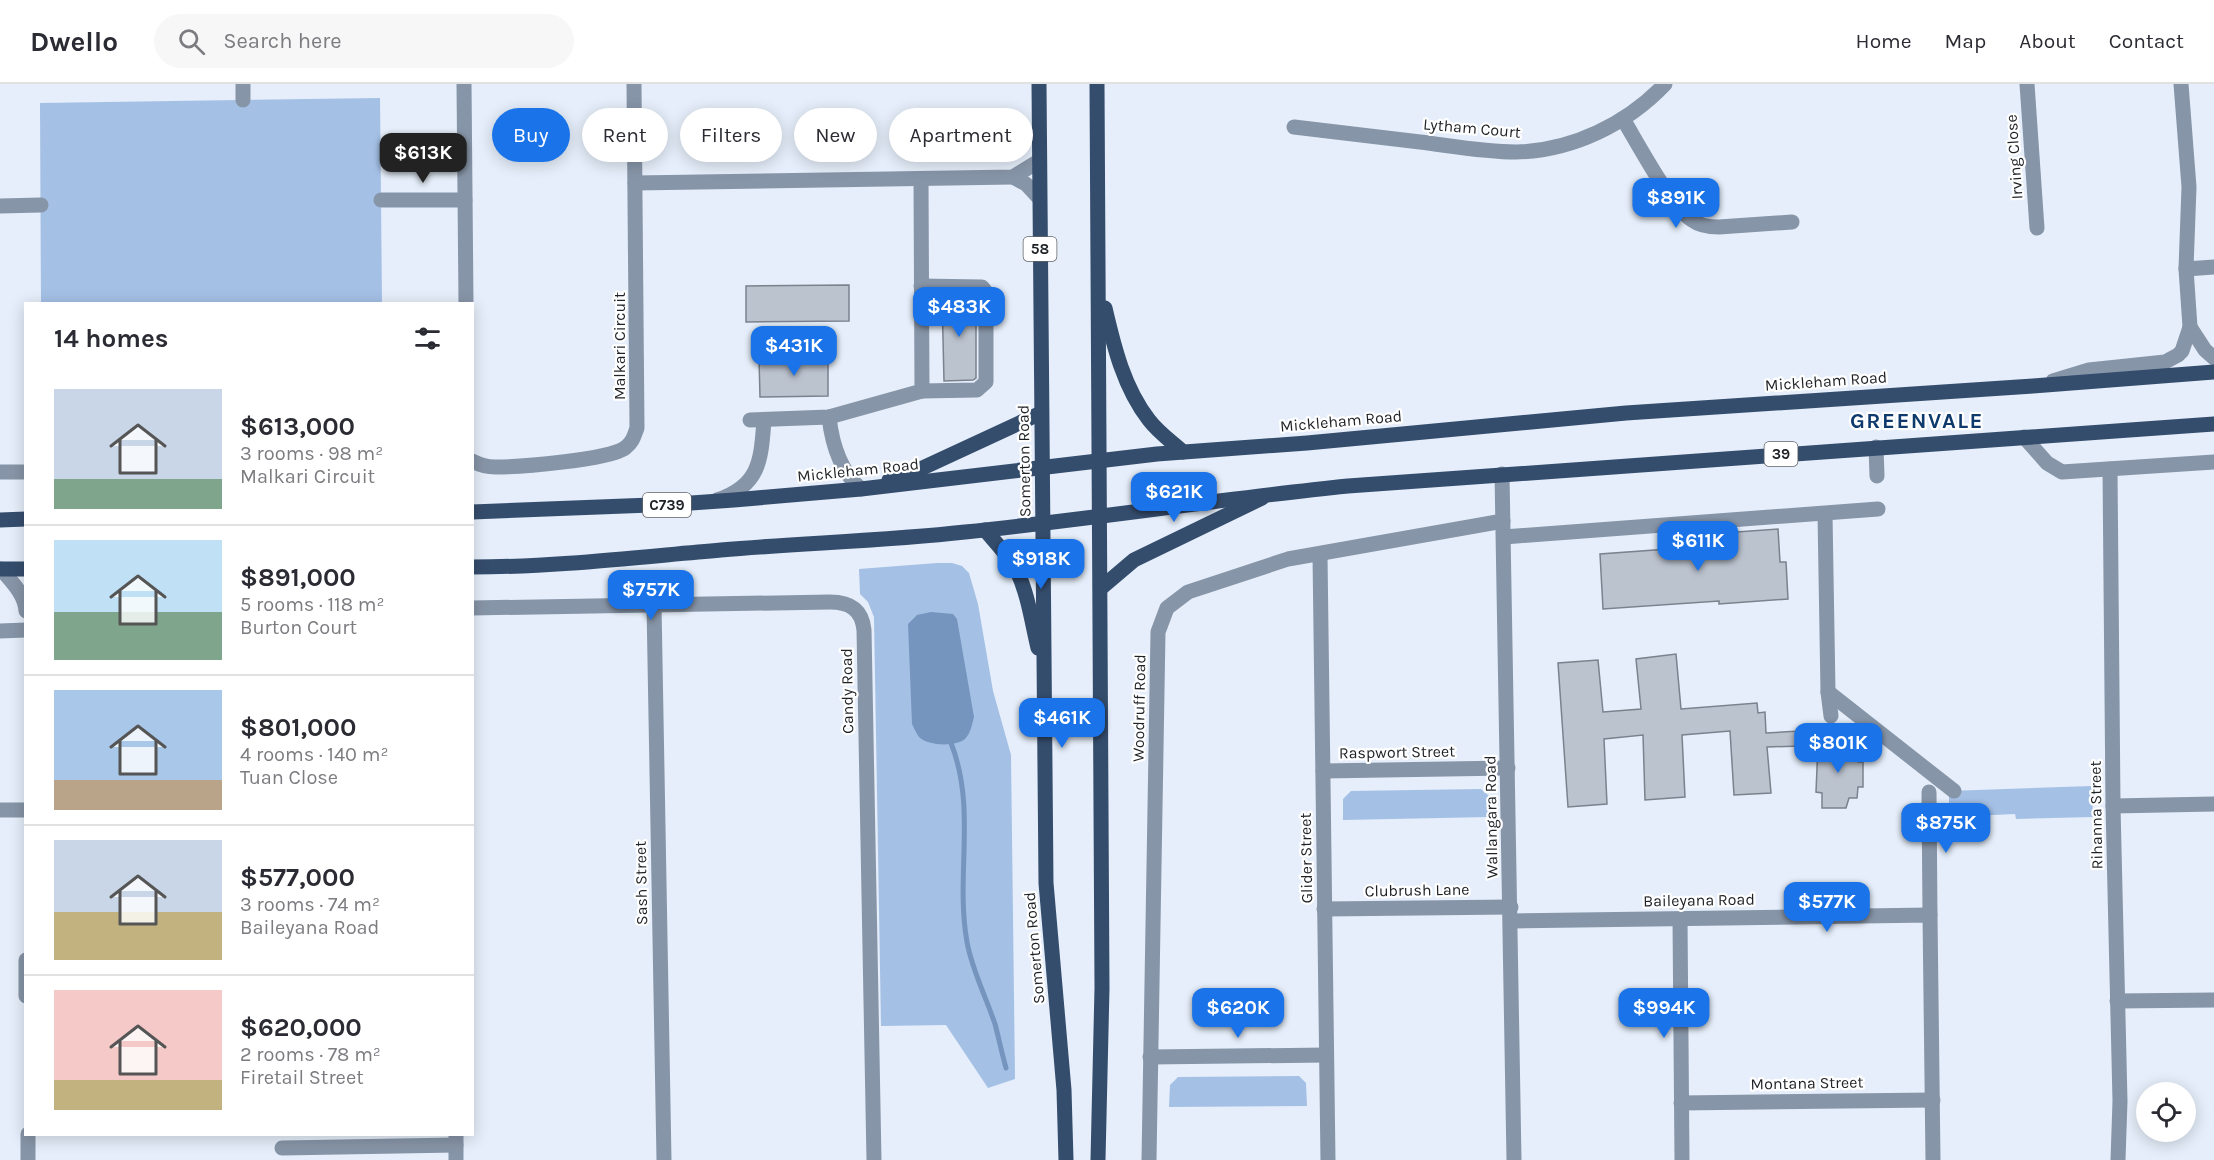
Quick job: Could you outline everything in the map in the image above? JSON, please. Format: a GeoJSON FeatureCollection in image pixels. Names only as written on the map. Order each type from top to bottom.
{"type":"FeatureCollection","features":[{"type":"Feature","properties":{"kind":"main road","name":"Somerton Road"},"geometry":{"type":"LineString","coordinates":[[1039,84],[1047,903],[1064,1090],[1066,1160]]}},
{"type":"Feature","properties":{"kind":"main road"},"geometry":{"type":"LineString","coordinates":[[1097,84],[1102,988],[1098,1160]]}},
{"type":"Feature","properties":{"kind":"main road"},"geometry":{"type":"LineString","coordinates":[[1099,282],[1116,356],[1135,398],[1150,422],[1184,452]]}},
{"type":"Feature","properties":{"kind":"main road","name":"Mickleham Road"},"geometry":{"type":"LineString","coordinates":[[474,512],[710,502],[861,489],[1184,452],[1626,413],[2214,372]]}},
{"type":"Feature","properties":{"kind":"main road"},"geometry":{"type":"LineString","coordinates":[[861,489],[916,471],[1041,413]]}},
{"type":"Feature","properties":{"kind":"main road","name":"39"},"geometry":{"type":"LineString","coordinates":[[1042,523],[1270,494],[1502,474],[2214,424]]}},
{"type":"Feature","properties":{"kind":"main road"},"geometry":{"type":"LineString","coordinates":[[1101,588],[1134,560],[1270,494]]}},
{"type":"Feature","properties":{"kind":"main road"},"geometry":{"type":"LineString","coordinates":[[0,520],[24,519]]}},
{"type":"Feature","properties":{"kind":"main road"},"geometry":{"type":"LineString","coordinates":[[474,567],[568,563],[985,530],[1042,523]]}},
{"type":"Feature","properties":{"kind":"main road"},"geometry":{"type":"LineString","coordinates":[[985,530],[1017,571],[1044,675]]}},
{"type":"Feature","properties":{"kind":"main road"},"geometry":{"type":"LineString","coordinates":[[0,569],[24,569]]}},
{"type":"Feature","properties":{"kind":"street"},"geometry":{"type":"LineString","coordinates":[[243,84],[243,100]]}},
{"type":"Feature","properties":{"kind":"street"},"geometry":{"type":"LineString","coordinates":[[464,84],[466,302]]}},
{"type":"Feature","properties":{"kind":"street","name":"Malkari Circuit"},"geometry":{"type":"LineString","coordinates":[[474,462],[494,467],[567,461],[612,453],[624,449],[633,441],[637,428],[634,84]]}},
{"type":"Feature","properties":{"kind":"street","name":"Lytham Court"},"geometry":{"type":"LineString","coordinates":[[1294,127],[1497,152],[1518,152],[1557,147],[1580,140],[1623,119],[1651,99],[1665,84]]}},
{"type":"Feature","properties":{"kind":"street","name":"Irving Close"},"geometry":{"type":"LineString","coordinates":[[2027,84],[2037,228]]}},
{"type":"Feature","properties":{"kind":"street"},"geometry":{"type":"LineString","coordinates":[[2033,386],[2089,370],[2165,362],[2182,351],[2190,323],[2186,269],[2189,187],[2181,84]]}},
{"type":"Feature","properties":{"kind":"street"},"geometry":{"type":"LineString","coordinates":[[1623,119],[1676,205],[1692,221],[1709,227],[1792,222]]}},
{"type":"Feature","properties":{"kind":"street"},"geometry":{"type":"LineString","coordinates":[[1013,177],[1039,161]]}},
{"type":"Feature","properties":{"kind":"street"},"geometry":{"type":"LineString","coordinates":[[635,183],[1013,177],[1026,184],[1039,198]]}},
{"type":"Feature","properties":{"kind":"street"},"geometry":{"type":"LineString","coordinates":[[921,179],[922,391]]}},
{"type":"Feature","properties":{"kind":"street"},"geometry":{"type":"LineString","coordinates":[[381,201],[465,200]]}},
{"type":"Feature","properties":{"kind":"street"},"geometry":{"type":"LineString","coordinates":[[0,206],[41,205]]}},
{"type":"Feature","properties":{"kind":"street"},"geometry":{"type":"LineString","coordinates":[[2186,269],[2214,267]]}},
{"type":"Feature","properties":{"kind":"street"},"geometry":{"type":"LineString","coordinates":[[710,502],[733,495],[748,484],[760,461],[757,420],[829,417],[922,391],[977,390],[986,382],[986,292],[982,287],[921,286]]}},
{"type":"Feature","properties":{"kind":"street"},"geometry":{"type":"LineString","coordinates":[[2190,323],[2205,350],[2214,358]]}},
{"type":"Feature","properties":{"kind":"street"},"geometry":{"type":"LineString","coordinates":[[829,417],[834,447],[844,470],[851,481],[861,489]]}},
{"type":"Feature","properties":{"kind":"street"},"geometry":{"type":"LineString","coordinates":[[2024,437],[2047,464],[2057,470],[2070,472],[2214,462]]}},
{"type":"Feature","properties":{"kind":"street"},"geometry":{"type":"LineString","coordinates":[[1876,447],[1878,476]]}},
{"type":"Feature","properties":{"kind":"street","name":"Rihanna Street"},"geometry":{"type":"LineString","coordinates":[[2110,469],[2113,806],[2120,1101],[2118,1160]]}},
{"type":"Feature","properties":{"kind":"street"},"geometry":{"type":"LineString","coordinates":[[0,472],[24,472]]}},
{"type":"Feature","properties":{"kind":"street","name":"Wallangara Road"},"geometry":{"type":"LineString","coordinates":[[1502,474],[1514,1160]]}},
{"type":"Feature","properties":{"kind":"street"},"geometry":{"type":"LineString","coordinates":[[1504,537],[1825,514],[1878,508]]}},
{"type":"Feature","properties":{"kind":"street"},"geometry":{"type":"LineString","coordinates":[[1825,514],[1828,692],[1831,716]]}},
{"type":"Feature","properties":{"kind":"street","name":"Woodruff Road"},"geometry":{"type":"LineString","coordinates":[[1149,1160],[1158,632],[1167,608],[1188,592],[1288,559],[1503,521]]}},
{"type":"Feature","properties":{"kind":"street","name":"Glider Street"},"geometry":{"type":"LineString","coordinates":[[1320,555],[1328,1160]]}},
{"type":"Feature","properties":{"kind":"street"},"geometry":{"type":"LineString","coordinates":[[0,569],[17,589],[24,602]]}},
{"type":"Feature","properties":{"kind":"street","name":"Candy Road"},"geometry":{"type":"LineString","coordinates":[[474,608],[838,602],[851,606],[861,615],[864,630],[874,1160]]}},
{"type":"Feature","properties":{"kind":"street","name":"Sash Street"},"geometry":{"type":"LineString","coordinates":[[654,605],[664,1160]]}},
{"type":"Feature","properties":{"kind":"street"},"geometry":{"type":"LineString","coordinates":[[0,631],[24,630]]}},
{"type":"Feature","properties":{"kind":"street"},"geometry":{"type":"LineString","coordinates":[[1828,692],[1954,791]]}},
{"type":"Feature","properties":{"kind":"street","name":"Raspwort Street"},"geometry":{"type":"LineString","coordinates":[[1323,771],[1508,768]]}},
{"type":"Feature","properties":{"kind":"street"},"geometry":{"type":"LineString","coordinates":[[1929,792],[1934,1160]]}},
{"type":"Feature","properties":{"kind":"street"},"geometry":{"type":"LineString","coordinates":[[2113,806],[2214,804]]}},
{"type":"Feature","properties":{"kind":"street"},"geometry":{"type":"LineString","coordinates":[[0,810],[24,810]]}},
{"type":"Feature","properties":{"kind":"street","name":"Clubrush Lane"},"geometry":{"type":"LineString","coordinates":[[1324,909],[1511,914]]}},
{"type":"Feature","properties":{"kind":"street","name":"Baileyana Road"},"geometry":{"type":"LineString","coordinates":[[1511,914],[1680,919],[1930,915]]}},
{"type":"Feature","properties":{"kind":"street"},"geometry":{"type":"LineString","coordinates":[[1680,919],[1682,1160]]}},
{"type":"Feature","properties":{"kind":"street"},"geometry":{"type":"LineString","coordinates":[[2117,1001],[2214,1000]]}},
{"type":"Feature","properties":{"kind":"street"},"geometry":{"type":"LineString","coordinates":[[1150,1057],[1326,1055]]}},
{"type":"Feature","properties":{"kind":"street","name":"Montana Street"},"geometry":{"type":"LineString","coordinates":[[1681,1103],[1933,1100]]}},
{"type":"Feature","properties":{"kind":"street"},"geometry":{"type":"LineString","coordinates":[[28,1136],[28,1160]]}},
{"type":"Feature","properties":{"kind":"street"},"geometry":{"type":"LineString","coordinates":[[282,1148],[456,1146]]}},
{"type":"Feature","properties":{"kind":"shaded area"},"geometry":{"type":"Polygon","coordinates":[[[380,98],[382,302],[41,302],[40,103],[380,98]]]}},
{"type":"Feature","properties":{"kind":"shaded area"},"geometry":{"type":"Polygon","coordinates":[[[937,563],[962,566],[969,573],[978,604],[993,691],[1011,755],[1015,1079],[988,1088],[946,1025],[881,1026],[874,617],[868,602],[860,594],[859,569],[937,563]]]}},
{"type":"Feature","properties":{"kind":"shaded area"},"geometry":{"type":"Polygon","coordinates":[[[931,612],[953,614],[957,619],[974,717],[967,737],[961,742],[935,744],[923,740],[912,724],[908,624],[917,615],[931,612]]]}},
{"type":"Feature","properties":{"kind":"shaded area"},"geometry":{"type":"Polygon","coordinates":[[[2092,786],[2093,817],[2016,819],[2015,814],[1949,817],[1949,791],[2092,786]]]}},
{"type":"Feature","properties":{"kind":"shaded area"},"geometry":{"type":"Polygon","coordinates":[[[1481,789],[1489,796],[1489,817],[1343,820],[1343,799],[1351,791],[1481,789]]]}},
{"type":"Feature","properties":{"kind":"shaded area"},"geometry":{"type":"Polygon","coordinates":[[[1299,1076],[1306,1083],[1307,1106],[1169,1107],[1170,1085],[1178,1077],[1299,1076]]]}},
{"type":"Feature","properties":{"kind":"building"},"geometry":{"type":"Polygon","coordinates":[[[849,285],[849,321],[746,322],[746,286],[849,285]]]}},
{"type":"Feature","properties":{"kind":"building"},"geometry":{"type":"Polygon","coordinates":[[[942,296],[976,297],[976,378],[973,380],[944,381],[942,296]]]}},
{"type":"Feature","properties":{"kind":"building"},"geometry":{"type":"Polygon","coordinates":[[[759,358],[828,358],[828,396],[760,397],[759,358]]]}},
{"type":"Feature","properties":{"kind":"building"},"geometry":{"type":"Polygon","coordinates":[[[1778,529],[1780,562],[1786,562],[1788,599],[1603,609],[1600,554],[1682,548],[1681,536],[1778,529]]]}},
{"type":"Feature","properties":{"kind":"building"},"geometry":{"type":"Polygon","coordinates":[[[1676,654],[1681,709],[1757,703],[1758,713],[1765,712],[1766,733],[1799,731],[1800,746],[1767,747],[1771,793],[1734,795],[1730,731],[1682,735],[1685,797],[1645,800],[1643,735],[1604,739],[1607,804],[1568,807],[1558,663],[1598,660],[1603,712],[1641,709],[1636,659],[1676,654]]]}},
{"type":"Feature","properties":{"kind":"building"},"geometry":{"type":"Polygon","coordinates":[[[1856,743],[1858,762],[1863,762],[1863,787],[1858,787],[1857,798],[1849,798],[1846,808],[1822,808],[1822,793],[1816,792],[1818,744],[1856,743]]]}},
{"type":"Feature","properties":{"kind":"waterway"},"geometry":{"type":"LineString","coordinates":[[951,743],[959,768],[963,793],[963,892],[967,942],[995,1024],[1006,1068]]}},
{"type":"Feature","properties":{"kind":"district","name":"GREENVALE"},"geometry":{"type":"Point","coordinates":[1917,421]}}]}
